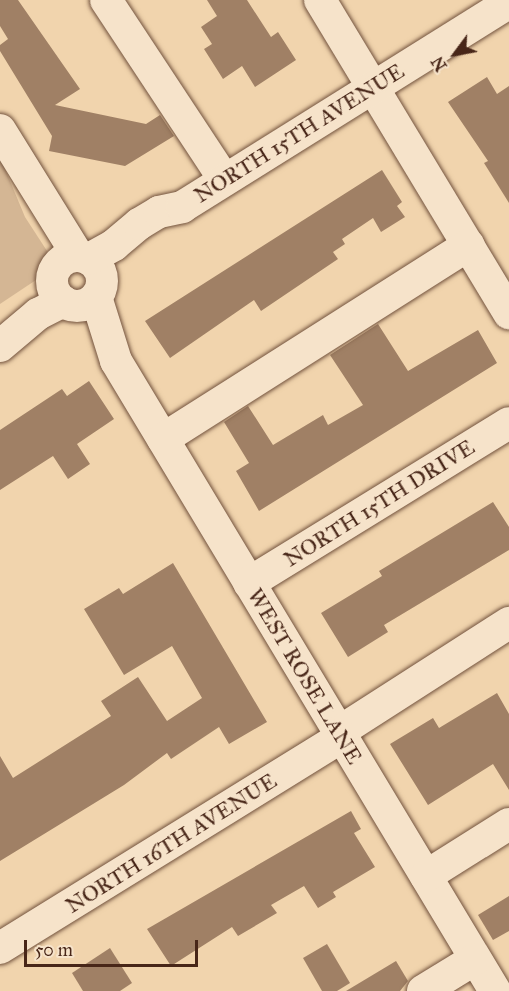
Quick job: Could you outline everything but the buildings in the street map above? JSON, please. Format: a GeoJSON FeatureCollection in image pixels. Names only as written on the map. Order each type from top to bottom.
{"type":"FeatureCollection","features":[{"type":"Feature","properties":{"kind":"street"},"geometry":{"type":"LineString","coordinates":[[106,0],[224,179]]}},
{"type":"Feature","properties":{"kind":"street"},"geometry":{"type":"LineString","coordinates":[[320,0],[509,314]]}},
{"type":"Feature","properties":{"kind":"street","name":"NORTH 15TH AVENUE"},"geometry":{"type":"LineString","coordinates":[[0,320],[76,281],[171,226],[182,207],[224,179],[509,3]]}},
{"type":"Feature","properties":{"kind":"street","name":"WEST ROSE LANE"},"geometry":{"type":"LineString","coordinates":[[7,142],[76,281],[97,344],[116,361],[495,991]]}},
{"type":"Feature","properties":{"kind":"street"},"geometry":{"type":"LineString","coordinates":[[163,440],[469,245]]}},
{"type":"Feature","properties":{"kind":"street","name":"NORTH 15TH AVENUE"},"geometry":{"type":"LineString","coordinates":[[0,346],[76,281]]}},
{"type":"Feature","properties":{"kind":"street","name":"NORTH 15TH DRIVE"},"geometry":{"type":"LineString","coordinates":[[249,583],[509,423]]}},
{"type":"Feature","properties":{"kind":"street","name":"NORTH 16TH AVENUE"},"geometry":{"type":"LineString","coordinates":[[0,948],[341,735],[509,623]]}},
{"type":"Feature","properties":{"kind":"street"},"geometry":{"type":"LineString","coordinates":[[426,876],[509,824]]}},
{"type":"Feature","properties":{"kind":"street"},"geometry":{"type":"LineString","coordinates":[[423,991],[475,959]]}},
{"type":"Feature","properties":{"kind":"shaded area"},"geometry":{"type":"Polygon","coordinates":[[[0,157],[25,217],[49,254],[42,276],[0,304],[0,157]]]}}]}
